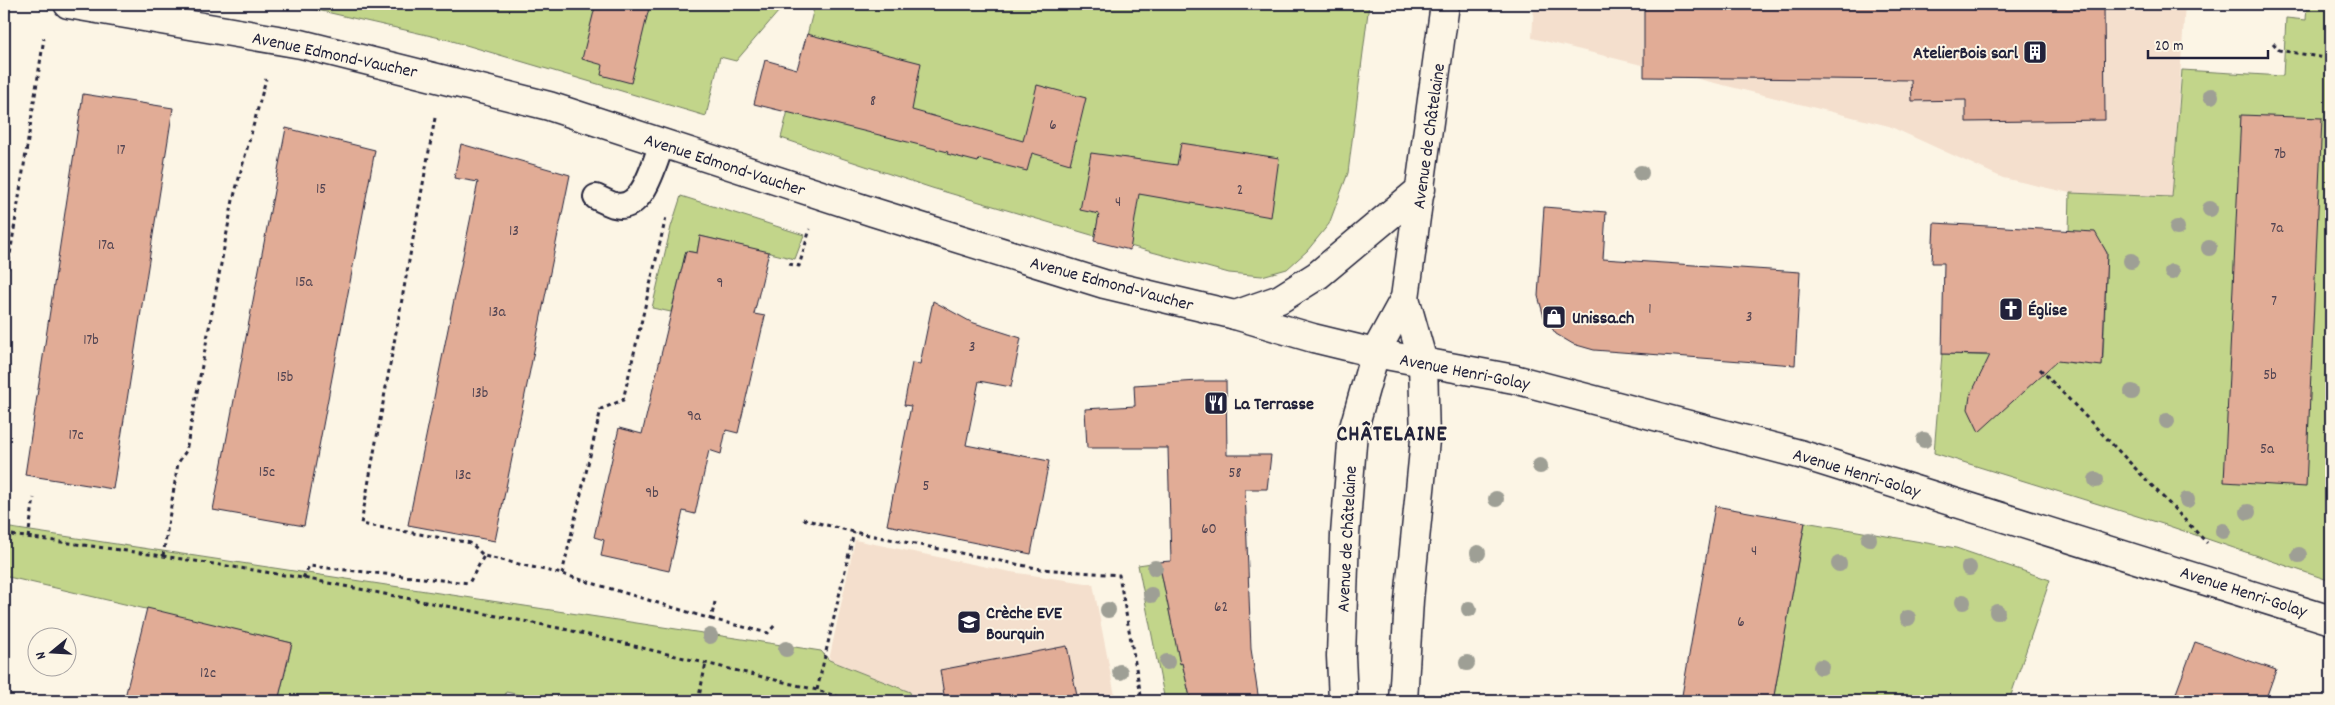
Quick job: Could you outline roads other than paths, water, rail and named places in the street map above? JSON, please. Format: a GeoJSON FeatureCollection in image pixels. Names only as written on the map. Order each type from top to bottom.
{"type":"FeatureCollection","features":[{"type":"Feature","properties":{"kind":"street","name":"Avenue Edmond-Vaucher"},"geometry":{"type":"LineString","coordinates":[[68,4],[310,46],[549,106],[1104,284],[1235,315],[1313,338],[1375,353]]}},
{"type":"Feature","properties":{"kind":"street","name":"Avenue de Châtelaine"},"geometry":{"type":"LineString","coordinates":[[1343,701],[1341,656],[1345,536],[1353,431],[1375,353],[1405,298],[1446,4]]}},
{"type":"Feature","properties":{"kind":"street"},"geometry":{"type":"LineString","coordinates":[[1235,315],[1280,299],[1318,275],[1421,190]]}},
{"type":"Feature","properties":{"kind":"street","name":"Avenue de Châtelaine"},"geometry":{"type":"LineString","coordinates":[[1403,701],[1409,600],[1425,440],[1423,362],[1405,298]]}},
{"type":"Feature","properties":{"kind":"street","name":"Avenue Henri-Golay"},"geometry":{"type":"LineString","coordinates":[[1375,353],[1514,379],[1803,455],[2168,567],[2331,620]]}},
{"type":"Feature","properties":{"kind":"lane"},"geometry":{"type":"LineString","coordinates":[[596,197],[616,206],[630,205],[641,196],[662,143]]}},
{"type":"Feature","properties":{"kind":"place","name":"AtelierBois sarl"},"geometry":{"type":"Point","coordinates":[2035,52]}},
{"type":"Feature","properties":{"kind":"place","name":"Église"},"geometry":{"type":"Point","coordinates":[2011,309]}},
{"type":"Feature","properties":{"kind":"place","name":"Unissa.ch"},"geometry":{"type":"Point","coordinates":[1554,317]}},
{"type":"Feature","properties":{"kind":"place","name":"La Terrasse"},"geometry":{"type":"Point","coordinates":[1216,403]}},
{"type":"Feature","properties":{"kind":"place","name":"Crèche EVE Bourquin"},"geometry":{"type":"Point","coordinates":[969,622]}},
{"type":"Feature","properties":{"kind":"district","name":"CHÂTELAINE"},"geometry":{"type":"Point","coordinates":[1392,432]}}]}
